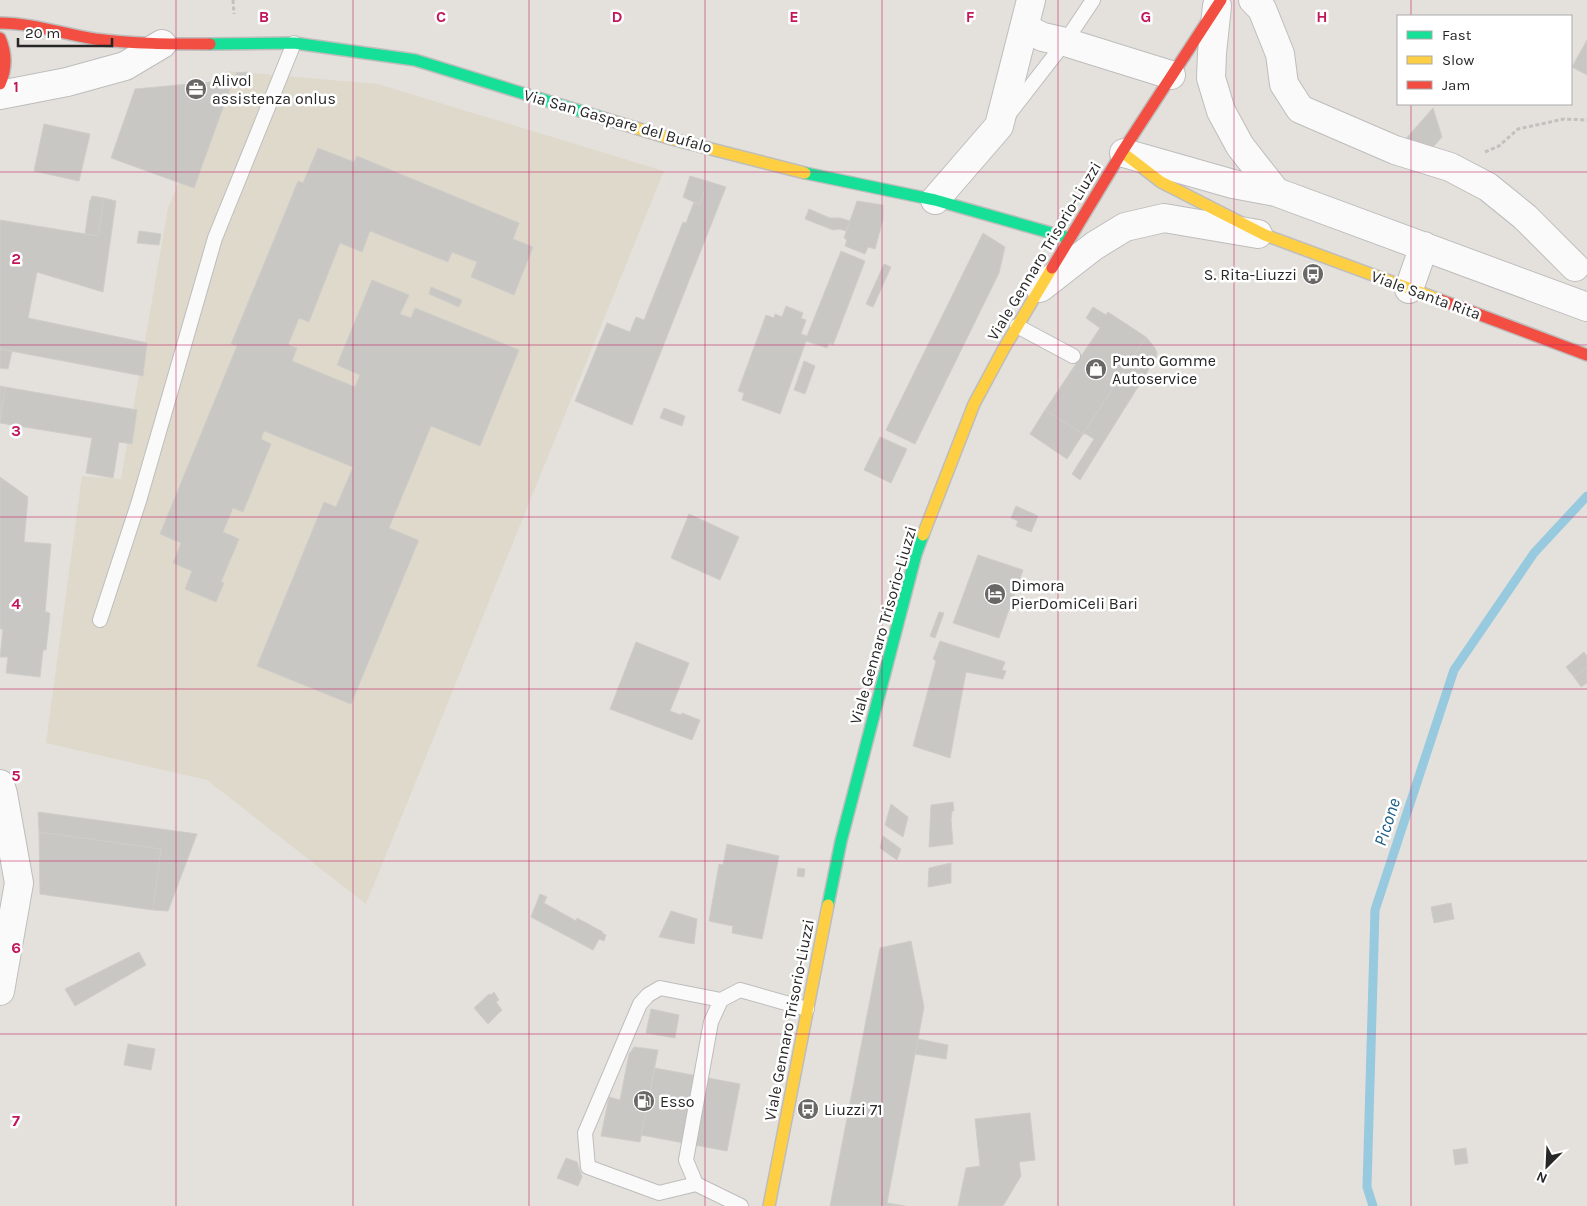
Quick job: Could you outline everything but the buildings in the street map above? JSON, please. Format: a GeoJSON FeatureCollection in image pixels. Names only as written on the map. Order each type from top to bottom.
{"type":"FeatureCollection","features":[{"type":"Feature","properties":{"kind":"street"},"geometry":{"type":"LineString","coordinates":[[935,200],[999,126],[1031,0]]}},
{"type":"Feature","properties":{"kind":"street"},"geometry":{"type":"LineString","coordinates":[[1253,0],[1262,9],[1280,54],[1284,84],[1300,109],[1395,150],[1450,167],[1488,187],[1525,217],[1575,266]]}},
{"type":"Feature","properties":{"kind":"street"},"geometry":{"type":"LineString","coordinates":[[1219,3],[1212,53],[1211,78],[1221,112],[1240,146],[1276,192]]}},
{"type":"Feature","properties":{"kind":"street","name":"Viale Gennaro Trisorio-Liuzzi"},"geometry":{"type":"LineString","coordinates":[[769,1206],[841,840],[916,554],[974,404],[1069,238],[1171,75],[1219,3]]}},
{"type":"Feature","properties":{"kind":"street","name":"Via San Gaspare del Bufalo"},"geometry":{"type":"LineString","coordinates":[[0,23],[19,23],[96,39],[162,44],[294,44],[415,60],[672,139],[802,172],[935,200],[1069,238]]}},
{"type":"Feature","properties":{"kind":"street"},"geometry":{"type":"LineString","coordinates":[[1024,28],[1043,37],[1171,75]]}},
{"type":"Feature","properties":{"kind":"street"},"geometry":{"type":"LineString","coordinates":[[0,38],[6,52],[6,70],[0,84]]}},
{"type":"Feature","properties":{"kind":"street"},"geometry":{"type":"LineString","coordinates":[[0,95],[66,82],[125,66],[162,44]]}},
{"type":"Feature","properties":{"kind":"street"},"geometry":{"type":"LineString","coordinates":[[1122,152],[1234,184],[1276,192],[1587,307]]}},
{"type":"Feature","properties":{"kind":"street","name":"Viale Santa Rita"},"geometry":{"type":"LineString","coordinates":[[1122,152],[1162,182],[1265,235],[1587,355]]}},
{"type":"Feature","properties":{"kind":"street"},"geometry":{"type":"LineString","coordinates":[[1039,289],[1094,246],[1125,227],[1133,225],[1164,218],[1265,235]]}},
{"type":"Feature","properties":{"kind":"street"},"geometry":{"type":"LineString","coordinates":[[1409,288],[1424,246]]}},
{"type":"Feature","properties":{"kind":"street"},"geometry":{"type":"LineString","coordinates":[[0,784],[18,883],[0,991]]}},
{"type":"Feature","properties":{"kind":"lane"},"geometry":{"type":"LineString","coordinates":[[999,126],[1065,42],[1093,0]]}},
{"type":"Feature","properties":{"kind":"lane"},"geometry":{"type":"LineString","coordinates":[[100,620],[139,501],[215,238],[294,44]]}},
{"type":"Feature","properties":{"kind":"lane"},"geometry":{"type":"LineString","coordinates":[[1017,326],[1072,356]]}},
{"type":"Feature","properties":{"kind":"lane"},"geometry":{"type":"LineString","coordinates":[[721,1000],[660,988],[648,995],[640,1004],[585,1133],[588,1167],[659,1193],[696,1184],[741,1206]]}},
{"type":"Feature","properties":{"kind":"lane"},"geometry":{"type":"LineString","coordinates":[[696,1184],[686,1160],[711,1022],[721,1000],[740,990],[808,1009]]}},
{"type":"Feature","properties":{"kind":"path"},"geometry":{"type":"LineString","coordinates":[[1450,167],[1499,146],[1518,130],[1564,119],[1587,120]]}},
{"type":"Feature","properties":{"kind":"shaded area"},"geometry":{"type":"Polygon","coordinates":[[[227,71],[378,84],[664,171],[366,904],[207,780],[46,743],[82,476],[121,479],[168,208],[227,71]]]}},
{"type":"Feature","properties":{"kind":"waterway","name":"Picone"},"geometry":{"type":"LineString","coordinates":[[1373,1206],[1367,1187],[1375,910],[1454,670],[1534,553],[1587,496]]}},
{"type":"Feature","properties":{"kind":"traffic: fast"},"geometry":{"type":"LineString","coordinates":[[210,44],[294,43],[415,60],[606,119]]}},
{"type":"Feature","properties":{"kind":"traffic: fast"},"geometry":{"type":"LineString","coordinates":[[805,173],[935,200],[1069,238]]}},
{"type":"Feature","properties":{"kind":"traffic: fast"},"geometry":{"type":"LineString","coordinates":[[828,905],[841,841],[916,554],[923,535]]}},
{"type":"Feature","properties":{"kind":"traffic: slow"},"geometry":{"type":"LineString","coordinates":[[606,119],[672,139],[805,173]]}},
{"type":"Feature","properties":{"kind":"traffic: slow"},"geometry":{"type":"LineString","coordinates":[[1122,152],[1161,182],[1265,235],[1438,299]]}},
{"type":"Feature","properties":{"kind":"traffic: slow"},"geometry":{"type":"LineString","coordinates":[[923,535],[974,404],[1003,350],[1052,268]]}},
{"type":"Feature","properties":{"kind":"traffic: slow"},"geometry":{"type":"LineString","coordinates":[[769,1206],[828,905]]}},
{"type":"Feature","properties":{"kind":"traffic: jam"},"geometry":{"type":"LineString","coordinates":[[1052,268],[1122,152],[1221,0]]}},
{"type":"Feature","properties":{"kind":"traffic: jam"},"geometry":{"type":"LineString","coordinates":[[0,23],[12,23],[109,41],[210,44]]}},
{"type":"Feature","properties":{"kind":"traffic: jam"},"geometry":{"type":"LineString","coordinates":[[0,38],[5,61],[0,84]]}},
{"type":"Feature","properties":{"kind":"traffic: jam"},"geometry":{"type":"LineString","coordinates":[[1438,299],[1587,355]]}},
{"type":"Feature","properties":{"kind":"place","name":"Alivol assistenza onlus"},"geometry":{"type":"Point","coordinates":[196,89]}},
{"type":"Feature","properties":{"kind":"place","name":"S. Rita-Liuzzi"},"geometry":{"type":"Point","coordinates":[1313,274]}},
{"type":"Feature","properties":{"kind":"place","name":"Punto Gomme Autoservice"},"geometry":{"type":"Point","coordinates":[1096,369]}},
{"type":"Feature","properties":{"kind":"place","name":"Dimora PierDomiCeli Bari"},"geometry":{"type":"Point","coordinates":[995,594]}},
{"type":"Feature","properties":{"kind":"place","name":"Esso"},"geometry":{"type":"Point","coordinates":[644,1101]}},
{"type":"Feature","properties":{"kind":"place","name":"Liuzzi 71"},"geometry":{"type":"Point","coordinates":[808,1109]}}]}
